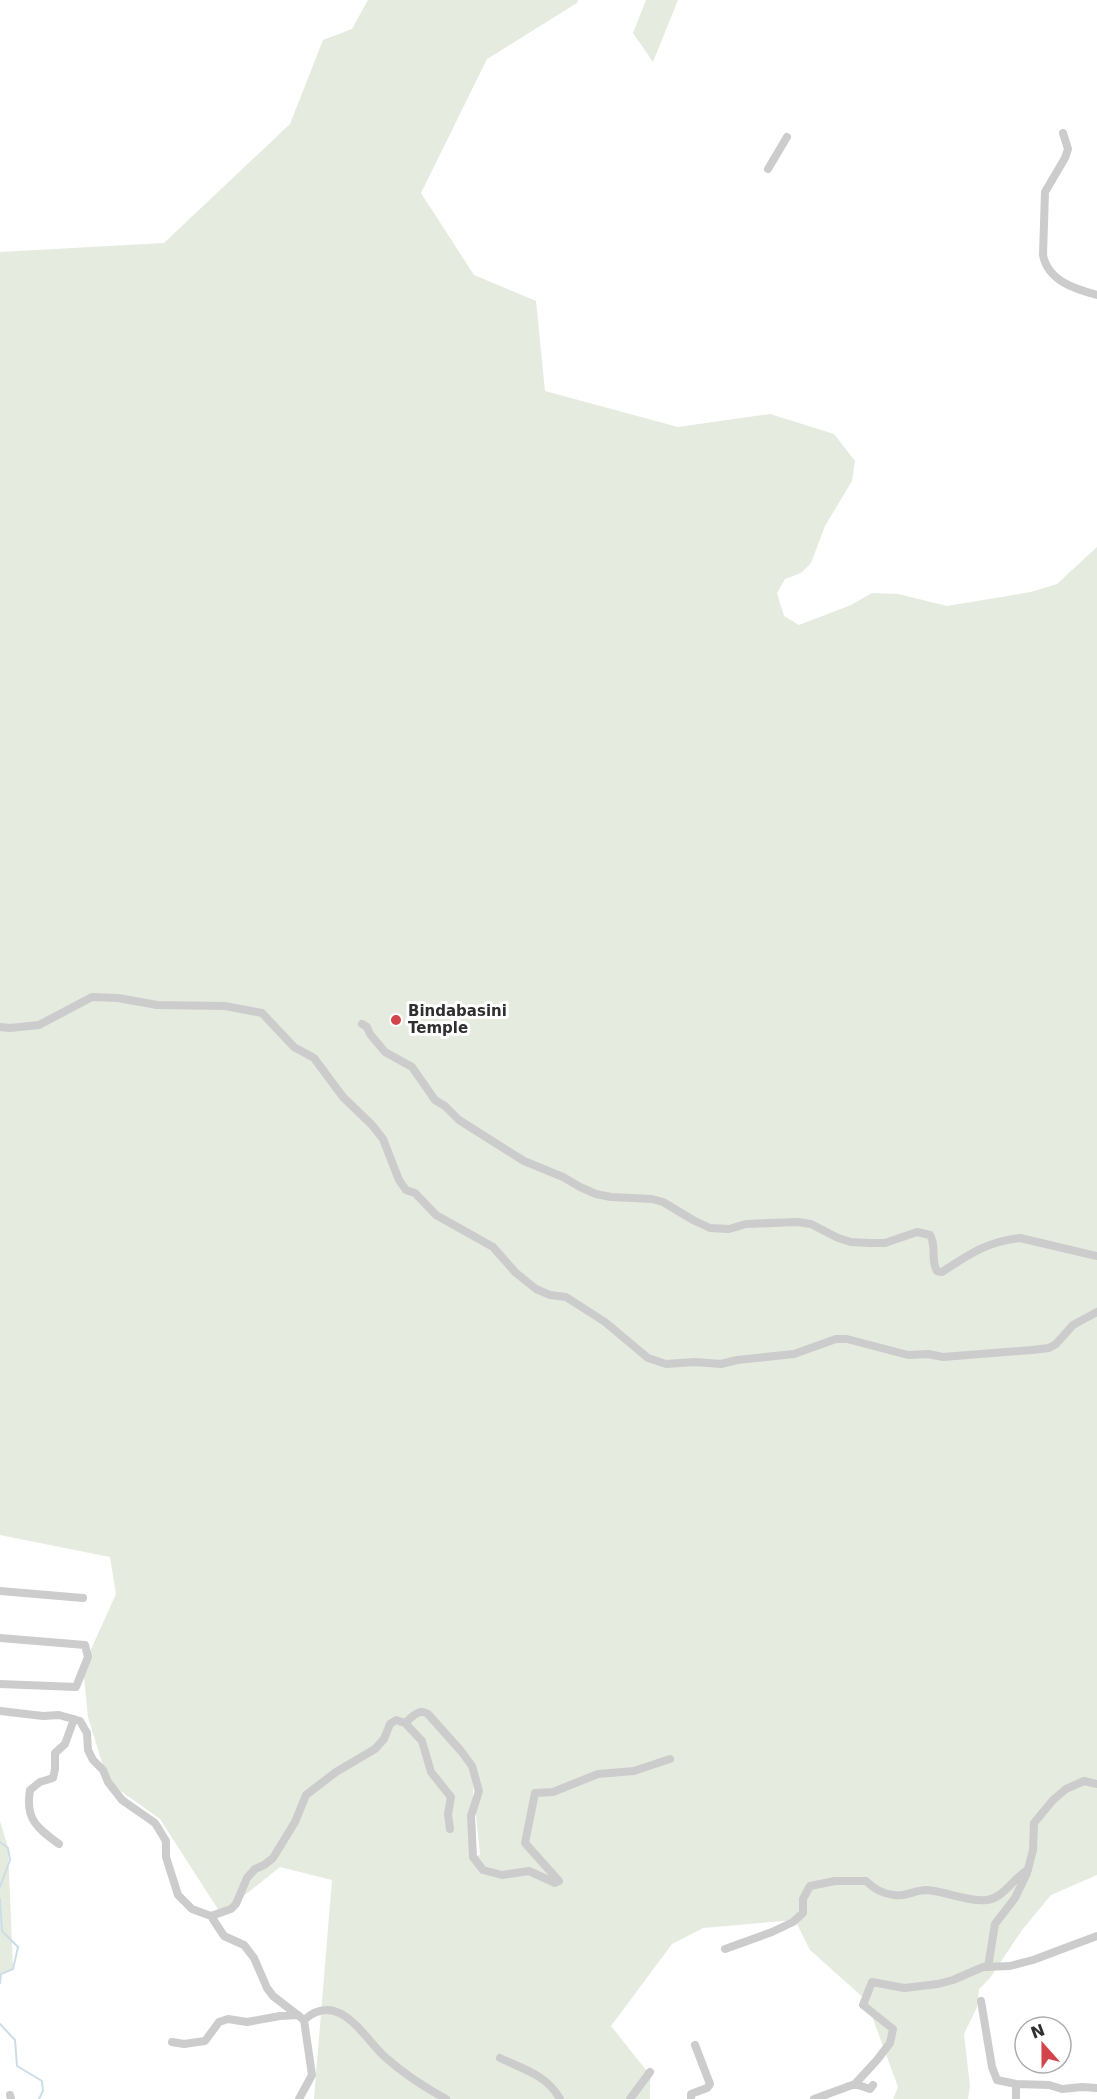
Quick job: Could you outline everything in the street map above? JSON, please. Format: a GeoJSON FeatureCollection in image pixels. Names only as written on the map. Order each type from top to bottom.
{"type":"FeatureCollection","features":[{"type":"Feature","properties":{"kind":"street"},"geometry":{"type":"LineString","coordinates":[[1063,133],[1068,150],[1045,192],[1044,263],[1049,271],[1072,288],[1097,295]]}},
{"type":"Feature","properties":{"kind":"street"},"geometry":{"type":"LineString","coordinates":[[768,170],[787,137]]}},
{"type":"Feature","properties":{"kind":"street"},"geometry":{"type":"LineString","coordinates":[[0,1027],[39,1025],[92,997],[118,998],[157,1005],[225,1006],[262,1013],[294,1047],[314,1058],[343,1097],[372,1125],[383,1139],[399,1180],[406,1190],[415,1193],[436,1215],[493,1247],[516,1273],[536,1289],[550,1295],[566,1297],[589,1310],[642,1353],[666,1364],[695,1362],[720,1364],[794,1354],[836,1339],[847,1339],[908,1355],[928,1354],[943,1357],[1032,1350],[1056,1344],[1073,1324],[1097,1312]]}},
{"type":"Feature","properties":{"kind":"street"},"geometry":{"type":"LineString","coordinates":[[362,1024],[367,1027],[369,1034],[385,1052],[412,1067],[435,1100],[459,1120],[508,1152],[596,1194],[663,1202],[710,1228],[729,1229],[746,1224],[797,1222],[811,1224],[851,1242],[870,1243],[885,1243],[917,1232],[925,1233],[930,1235],[933,1241],[933,1265],[937,1271],[942,1272],[990,1243],[1007,1239],[1020,1238],[1097,1256]]}},
{"type":"Feature","properties":{"kind":"street"},"geometry":{"type":"LineString","coordinates":[[0,1591],[83,1598]]}},
{"type":"Feature","properties":{"kind":"street"},"geometry":{"type":"LineString","coordinates":[[0,1638],[85,1645],[88,1657],[76,1687],[0,1684]]}},
{"type":"Feature","properties":{"kind":"street"},"geometry":{"type":"LineString","coordinates":[[0,1711],[43,1716],[59,1715],[80,1721],[84,1726],[87,1733],[88,1750],[93,1760],[103,1770],[108,1782],[122,1800],[155,1823],[166,1841],[166,1857],[178,1895],[192,1909],[211,1916],[224,1936],[244,1945],[254,1958],[273,1996],[301,2018],[312,2074],[300,2099]]}},
{"type":"Feature","properties":{"kind":"street"},"geometry":{"type":"LineString","coordinates":[[405,1723],[423,1711],[472,1766],[479,1791],[471,1816],[473,1857],[483,1870],[502,1875],[529,1871],[555,1883],[559,1881],[525,1843],[535,1792],[554,1792],[598,1774],[634,1771],[670,1759]]}},
{"type":"Feature","properties":{"kind":"street"},"geometry":{"type":"LineString","coordinates":[[59,1844],[33,1822],[27,1804],[30,1790],[40,1782],[53,1778],[55,1753],[65,1744],[74,1719]]}},
{"type":"Feature","properties":{"kind":"street"},"geometry":{"type":"LineString","coordinates":[[211,1916],[231,1909],[236,1904],[247,1878],[255,1869],[273,1858],[295,1822],[306,1795],[336,1772],[375,1749],[384,1739],[390,1724],[396,1720],[405,1723],[422,1741],[431,1772],[451,1797],[448,1814],[450,1829]]}},
{"type":"Feature","properties":{"kind":"street"},"geometry":{"type":"LineString","coordinates":[[988,1967],[995,1924],[1015,1898],[1028,1870],[1033,1850],[1034,1823],[1066,1789],[1084,1781],[1097,1784]]}},
{"type":"Feature","properties":{"kind":"street"},"geometry":{"type":"LineString","coordinates":[[725,1949],[793,1922],[803,1913],[804,1899],[810,1886],[835,1881],[866,1881],[874,1890],[896,1896],[925,1890],[988,1900],[1000,1894],[1028,1870]]}},
{"type":"Feature","properties":{"kind":"street"},"geometry":{"type":"LineString","coordinates":[[814,2099],[855,2084],[890,2043],[893,2029],[863,2005],[872,1982],[904,1988],[954,1980],[983,1967],[1010,1966],[1097,1936]]}},
{"type":"Feature","properties":{"kind":"street"},"geometry":{"type":"LineString","coordinates":[[981,2001],[992,2067],[997,2080],[1016,2084],[1049,2085],[1062,2089],[1097,2088]]}},
{"type":"Feature","properties":{"kind":"street"},"geometry":{"type":"LineString","coordinates":[[172,2042],[184,2044],[205,2041],[219,2022],[228,2019],[247,2022],[280,2016],[301,2018],[320,2011],[337,2012],[359,2027],[383,2055],[408,2076],[446,2099]]}},
{"type":"Feature","properties":{"kind":"street"},"geometry":{"type":"LineString","coordinates":[[691,2099],[691,2094],[707,2088],[710,2084],[695,2046]]}},
{"type":"Feature","properties":{"kind":"street"},"geometry":{"type":"LineString","coordinates":[[500,2058],[541,2077],[549,2083],[560,2099]]}},
{"type":"Feature","properties":{"kind":"street"},"geometry":{"type":"LineString","coordinates":[[630,2099],[650,2072]]}},
{"type":"Feature","properties":{"kind":"street"},"geometry":{"type":"LineString","coordinates":[[855,2084],[870,2090],[873,2085]]}},
{"type":"Feature","properties":{"kind":"street"},"geometry":{"type":"LineString","coordinates":[[1016,2084],[1016,2099]]}},
{"type":"Feature","properties":{"kind":"shaded area"},"geometry":{"type":"Polygon","coordinates":[[[368,0],[578,0],[577,3],[487,59],[421,193],[474,275],[536,301],[545,391],[678,427],[770,414],[834,434],[855,461],[852,481],[825,526],[811,563],[801,573],[785,579],[777,593],[784,616],[799,625],[851,605],[872,593],[898,594],[947,606],[1031,592],[1057,584],[1097,547],[1097,1875],[1051,1895],[1022,1930],[990,1978],[979,1989],[977,2007],[964,2034],[970,2086],[968,2099],[893,2099],[898,2087],[866,2000],[810,1950],[795,1920],[703,1928],[672,1944],[611,2026],[650,2075],[650,2099],[314,2099],[332,1880],[280,1867],[221,1914],[160,1819],[108,1782],[88,1717],[83,1667],[116,1594],[110,1557],[0,1535],[0,252],[164,243],[290,124],[323,40],[352,29],[368,0]],[[473,1784],[473,1857],[480,1855],[473,1784]]]}},
{"type":"Feature","properties":{"kind":"shaded area"},"geometry":{"type":"Polygon","coordinates":[[[646,0],[678,0],[653,62],[633,33],[646,0]]]}},
{"type":"Feature","properties":{"kind":"shaded area"},"geometry":{"type":"Polygon","coordinates":[[[0,1821],[8,1848],[13,1969],[0,1973],[0,1821]]]}},
{"type":"Feature","properties":{"kind":"waterway"},"geometry":{"type":"LineString","coordinates":[[0,1842],[8,1848],[10,1860],[0,1887]]}},
{"type":"Feature","properties":{"kind":"waterway"},"geometry":{"type":"LineString","coordinates":[[0,1899],[2,1931],[18,1947],[13,1969],[1,1974],[0,1983]]}},
{"type":"Feature","properties":{"kind":"waterway"},"geometry":{"type":"LineString","coordinates":[[0,2024],[15,2040],[17,2066],[42,2081],[43,2091],[39,2099]]}},
{"type":"Feature","properties":{"kind":"place","name":"Bindabasini Temple"},"geometry":{"type":"Point","coordinates":[396,1020]}}]}
